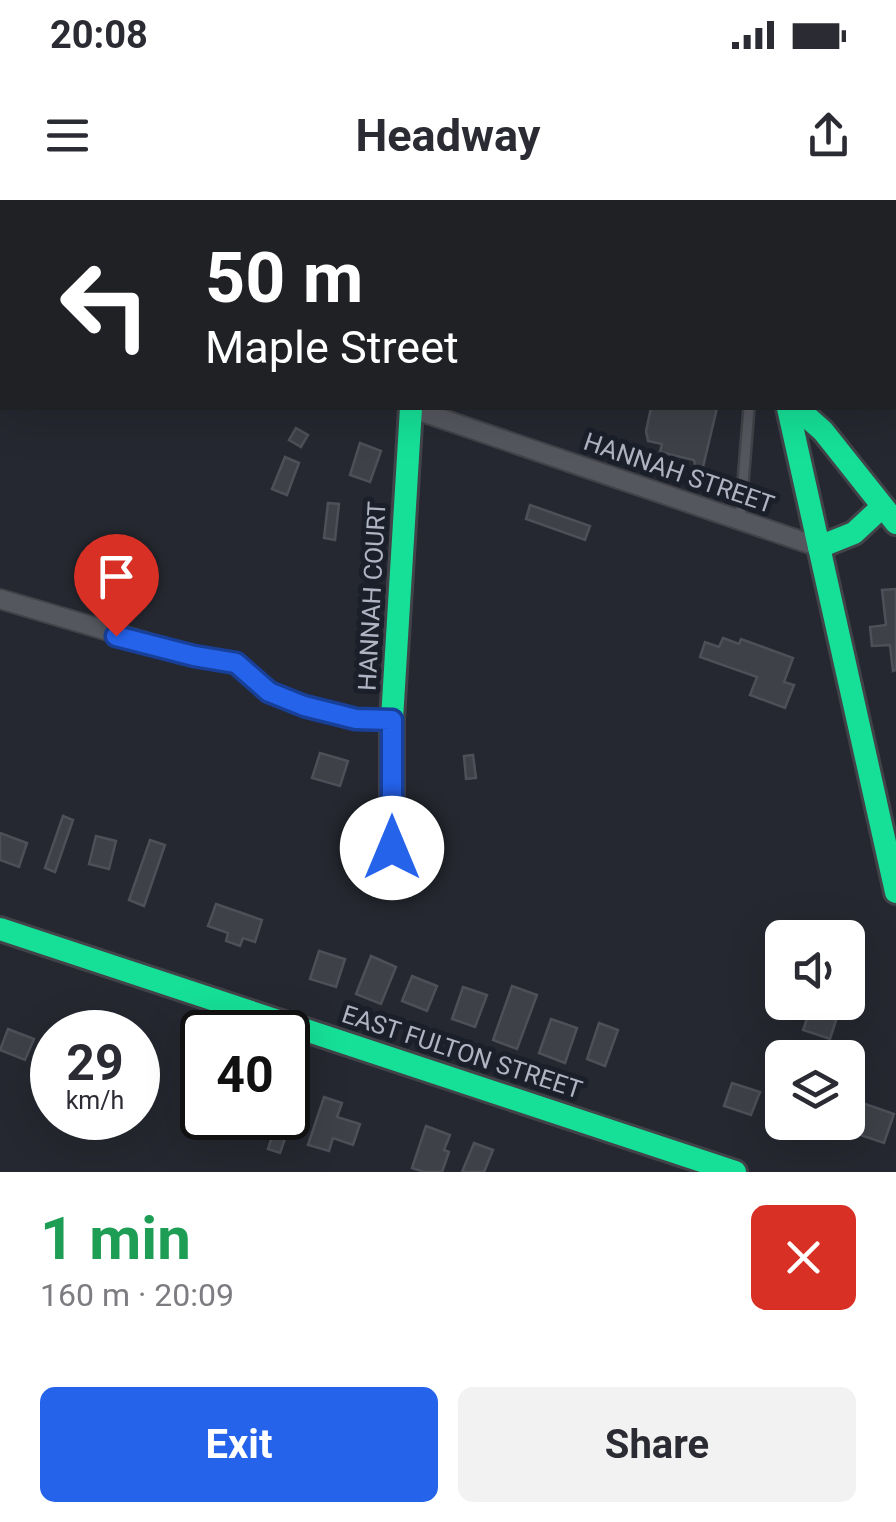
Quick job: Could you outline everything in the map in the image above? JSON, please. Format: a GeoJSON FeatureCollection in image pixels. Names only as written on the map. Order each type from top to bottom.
{"type":"FeatureCollection","features":[{"type":"Feature","properties":{"kind":"street","name":"HANNAH COURT"},"geometry":{"type":"LineString","coordinates":[[392,848],[392,720],[410,410]]}},
{"type":"Feature","properties":{"kind":"street","name":"HANNAH STREET"},"geometry":{"type":"LineString","coordinates":[[416,410],[819,547]]}},
{"type":"Feature","properties":{"kind":"street"},"geometry":{"type":"LineString","coordinates":[[788,410],[896,892]]}},
{"type":"Feature","properties":{"kind":"street"},"geometry":{"type":"LineString","coordinates":[[799,410],[812,418],[889,515],[839,543],[819,547]]}},
{"type":"Feature","properties":{"kind":"street"},"geometry":{"type":"LineString","coordinates":[[0,599],[194,656],[228,660],[251,674],[269,692],[304,706],[356,719],[392,720]]}},
{"type":"Feature","properties":{"kind":"street","name":"EAST FULTON STREET"},"geometry":{"type":"LineString","coordinates":[[0,929],[736,1172]]}},
{"type":"Feature","properties":{"kind":"lane"},"geometry":{"type":"LineString","coordinates":[[740,520],[749,410]]}},
{"type":"Feature","properties":{"kind":"building"},"geometry":{"type":"Polygon","coordinates":[[[651,410],[717,410],[703,467],[695,465],[694,460],[660,452],[662,444],[648,441],[651,410]]]}},
{"type":"Feature","properties":{"kind":"building"},"geometry":{"type":"Polygon","coordinates":[[[296,428],[308,435],[301,447],[289,440],[296,428]]]}},
{"type":"Feature","properties":{"kind":"building"},"geometry":{"type":"Polygon","coordinates":[[[360,443],[381,451],[370,482],[350,475],[360,443]]]}},
{"type":"Feature","properties":{"kind":"building"},"geometry":{"type":"Polygon","coordinates":[[[285,457],[299,463],[287,495],[272,489],[285,457]]]}},
{"type":"Feature","properties":{"kind":"building"},"geometry":{"type":"Polygon","coordinates":[[[328,503],[339,504],[335,540],[324,538],[328,503]]]}},
{"type":"Feature","properties":{"kind":"building"},"geometry":{"type":"Polygon","coordinates":[[[530,505],[590,526],[585,540],[526,519],[530,505]]]}},
{"type":"Feature","properties":{"kind":"building"},"geometry":{"type":"Polygon","coordinates":[[[110,564],[139,573],[131,597],[102,587],[110,564]]]}},
{"type":"Feature","properties":{"kind":"building"},"geometry":{"type":"Polygon","coordinates":[[[896,589],[893,671],[890,645],[872,646],[870,627],[886,625],[882,590],[896,589]]]}},
{"type":"Feature","properties":{"kind":"building"},"geometry":{"type":"Polygon","coordinates":[[[723,638],[739,644],[741,639],[793,658],[784,682],[794,685],[785,708],[750,695],[757,677],[700,657],[705,642],[719,647],[723,638]]]}},
{"type":"Feature","properties":{"kind":"building"},"geometry":{"type":"Polygon","coordinates":[[[320,753],[348,761],[340,786],[312,778],[320,753]]]}},
{"type":"Feature","properties":{"kind":"building"},"geometry":{"type":"Polygon","coordinates":[[[473,755],[476,778],[466,779],[464,756],[473,755]]]}},
{"type":"Feature","properties":{"kind":"building"},"geometry":{"type":"Polygon","coordinates":[[[63,816],[73,820],[55,872],[45,868],[63,816]]]}},
{"type":"Feature","properties":{"kind":"building"},"geometry":{"type":"Polygon","coordinates":[[[0,833],[27,843],[19,867],[0,860],[0,833]]]}},
{"type":"Feature","properties":{"kind":"building"},"geometry":{"type":"Polygon","coordinates":[[[96,836],[116,841],[109,869],[89,864],[96,836]]]}},
{"type":"Feature","properties":{"kind":"building"},"geometry":{"type":"Polygon","coordinates":[[[150,840],[165,845],[144,906],[129,900],[150,840]]]}},
{"type":"Feature","properties":{"kind":"building"},"geometry":{"type":"Polygon","coordinates":[[[216,904],[262,920],[255,942],[243,938],[240,946],[226,941],[228,933],[208,926],[216,904]]]}},
{"type":"Feature","properties":{"kind":"building"},"geometry":{"type":"Polygon","coordinates":[[[319,951],[345,959],[336,987],[310,979],[319,951]]]}},
{"type":"Feature","properties":{"kind":"building"},"geometry":{"type":"Polygon","coordinates":[[[371,956],[396,967],[381,1004],[356,994],[371,956]]]}},
{"type":"Feature","properties":{"kind":"building"},"geometry":{"type":"Polygon","coordinates":[[[412,976],[437,986],[427,1011],[402,1001],[412,976]]]}},
{"type":"Feature","properties":{"kind":"building"},"geometry":{"type":"Polygon","coordinates":[[[512,986],[537,995],[517,1049],[493,1040],[512,986]]]}},
{"type":"Feature","properties":{"kind":"building"},"geometry":{"type":"Polygon","coordinates":[[[463,987],[487,995],[475,1027],[452,1019],[463,987]]]}},
{"type":"Feature","properties":{"kind":"building"},"geometry":{"type":"Polygon","coordinates":[[[551,1019],[577,1028],[565,1063],[539,1053],[551,1019]]]}},
{"type":"Feature","properties":{"kind":"building"},"geometry":{"type":"Polygon","coordinates":[[[807,1020],[836,1020],[830,1039],[803,1030],[807,1020]]]}},
{"type":"Feature","properties":{"kind":"building"},"geometry":{"type":"Polygon","coordinates":[[[599,1023],[618,1030],[605,1066],[587,1059],[599,1023]]]}},
{"type":"Feature","properties":{"kind":"building"},"geometry":{"type":"Polygon","coordinates":[[[8,1029],[30,1037],[25,1060],[0,1050],[8,1029]]]}},
{"type":"Feature","properties":{"kind":"building"},"geometry":{"type":"Polygon","coordinates":[[[732,1083],[760,1092],[751,1115],[724,1106],[732,1083]]]}},
{"type":"Feature","properties":{"kind":"building"},"geometry":{"type":"Polygon","coordinates":[[[324,1097],[342,1103],[337,1117],[360,1124],[353,1145],[333,1138],[329,1151],[308,1145],[324,1097]]]}},
{"type":"Feature","properties":{"kind":"building"},"geometry":{"type":"Polygon","coordinates":[[[865,1104],[894,1114],[884,1143],[865,1137],[865,1104]]]}},
{"type":"Feature","properties":{"kind":"building"},"geometry":{"type":"Polygon","coordinates":[[[426,1126],[450,1135],[442,1172],[412,1168],[426,1126]]]}},
{"type":"Feature","properties":{"kind":"building"},"geometry":{"type":"Polygon","coordinates":[[[271,1140],[284,1140],[280,1153],[268,1149],[271,1140]]]}},
{"type":"Feature","properties":{"kind":"building"},"geometry":{"type":"Polygon","coordinates":[[[474,1143],[493,1150],[484,1172],[462,1172],[474,1143]]]}},
{"type":"Feature","properties":{"kind":"traffic: fast"},"geometry":{"type":"LineString","coordinates":[[392,848],[392,719],[411,410]]}},
{"type":"Feature","properties":{"kind":"traffic: fast"},"geometry":{"type":"LineString","coordinates":[[788,410],[896,892]]}},
{"type":"Feature","properties":{"kind":"traffic: fast"},"geometry":{"type":"LineString","coordinates":[[799,410],[823,431],[896,523]]}},
{"type":"Feature","properties":{"kind":"traffic: fast"},"geometry":{"type":"LineString","coordinates":[[819,547],[854,533],[882,507]]}},
{"type":"Feature","properties":{"kind":"traffic: fast"},"geometry":{"type":"LineString","coordinates":[[0,929],[735,1172]]}},
{"type":"Feature","properties":{"kind":"route"},"geometry":{"type":"LineString","coordinates":[[116,636],[194,656],[228,660],[251,674],[269,692],[304,706],[356,719],[392,720],[392,848]]}}]}
